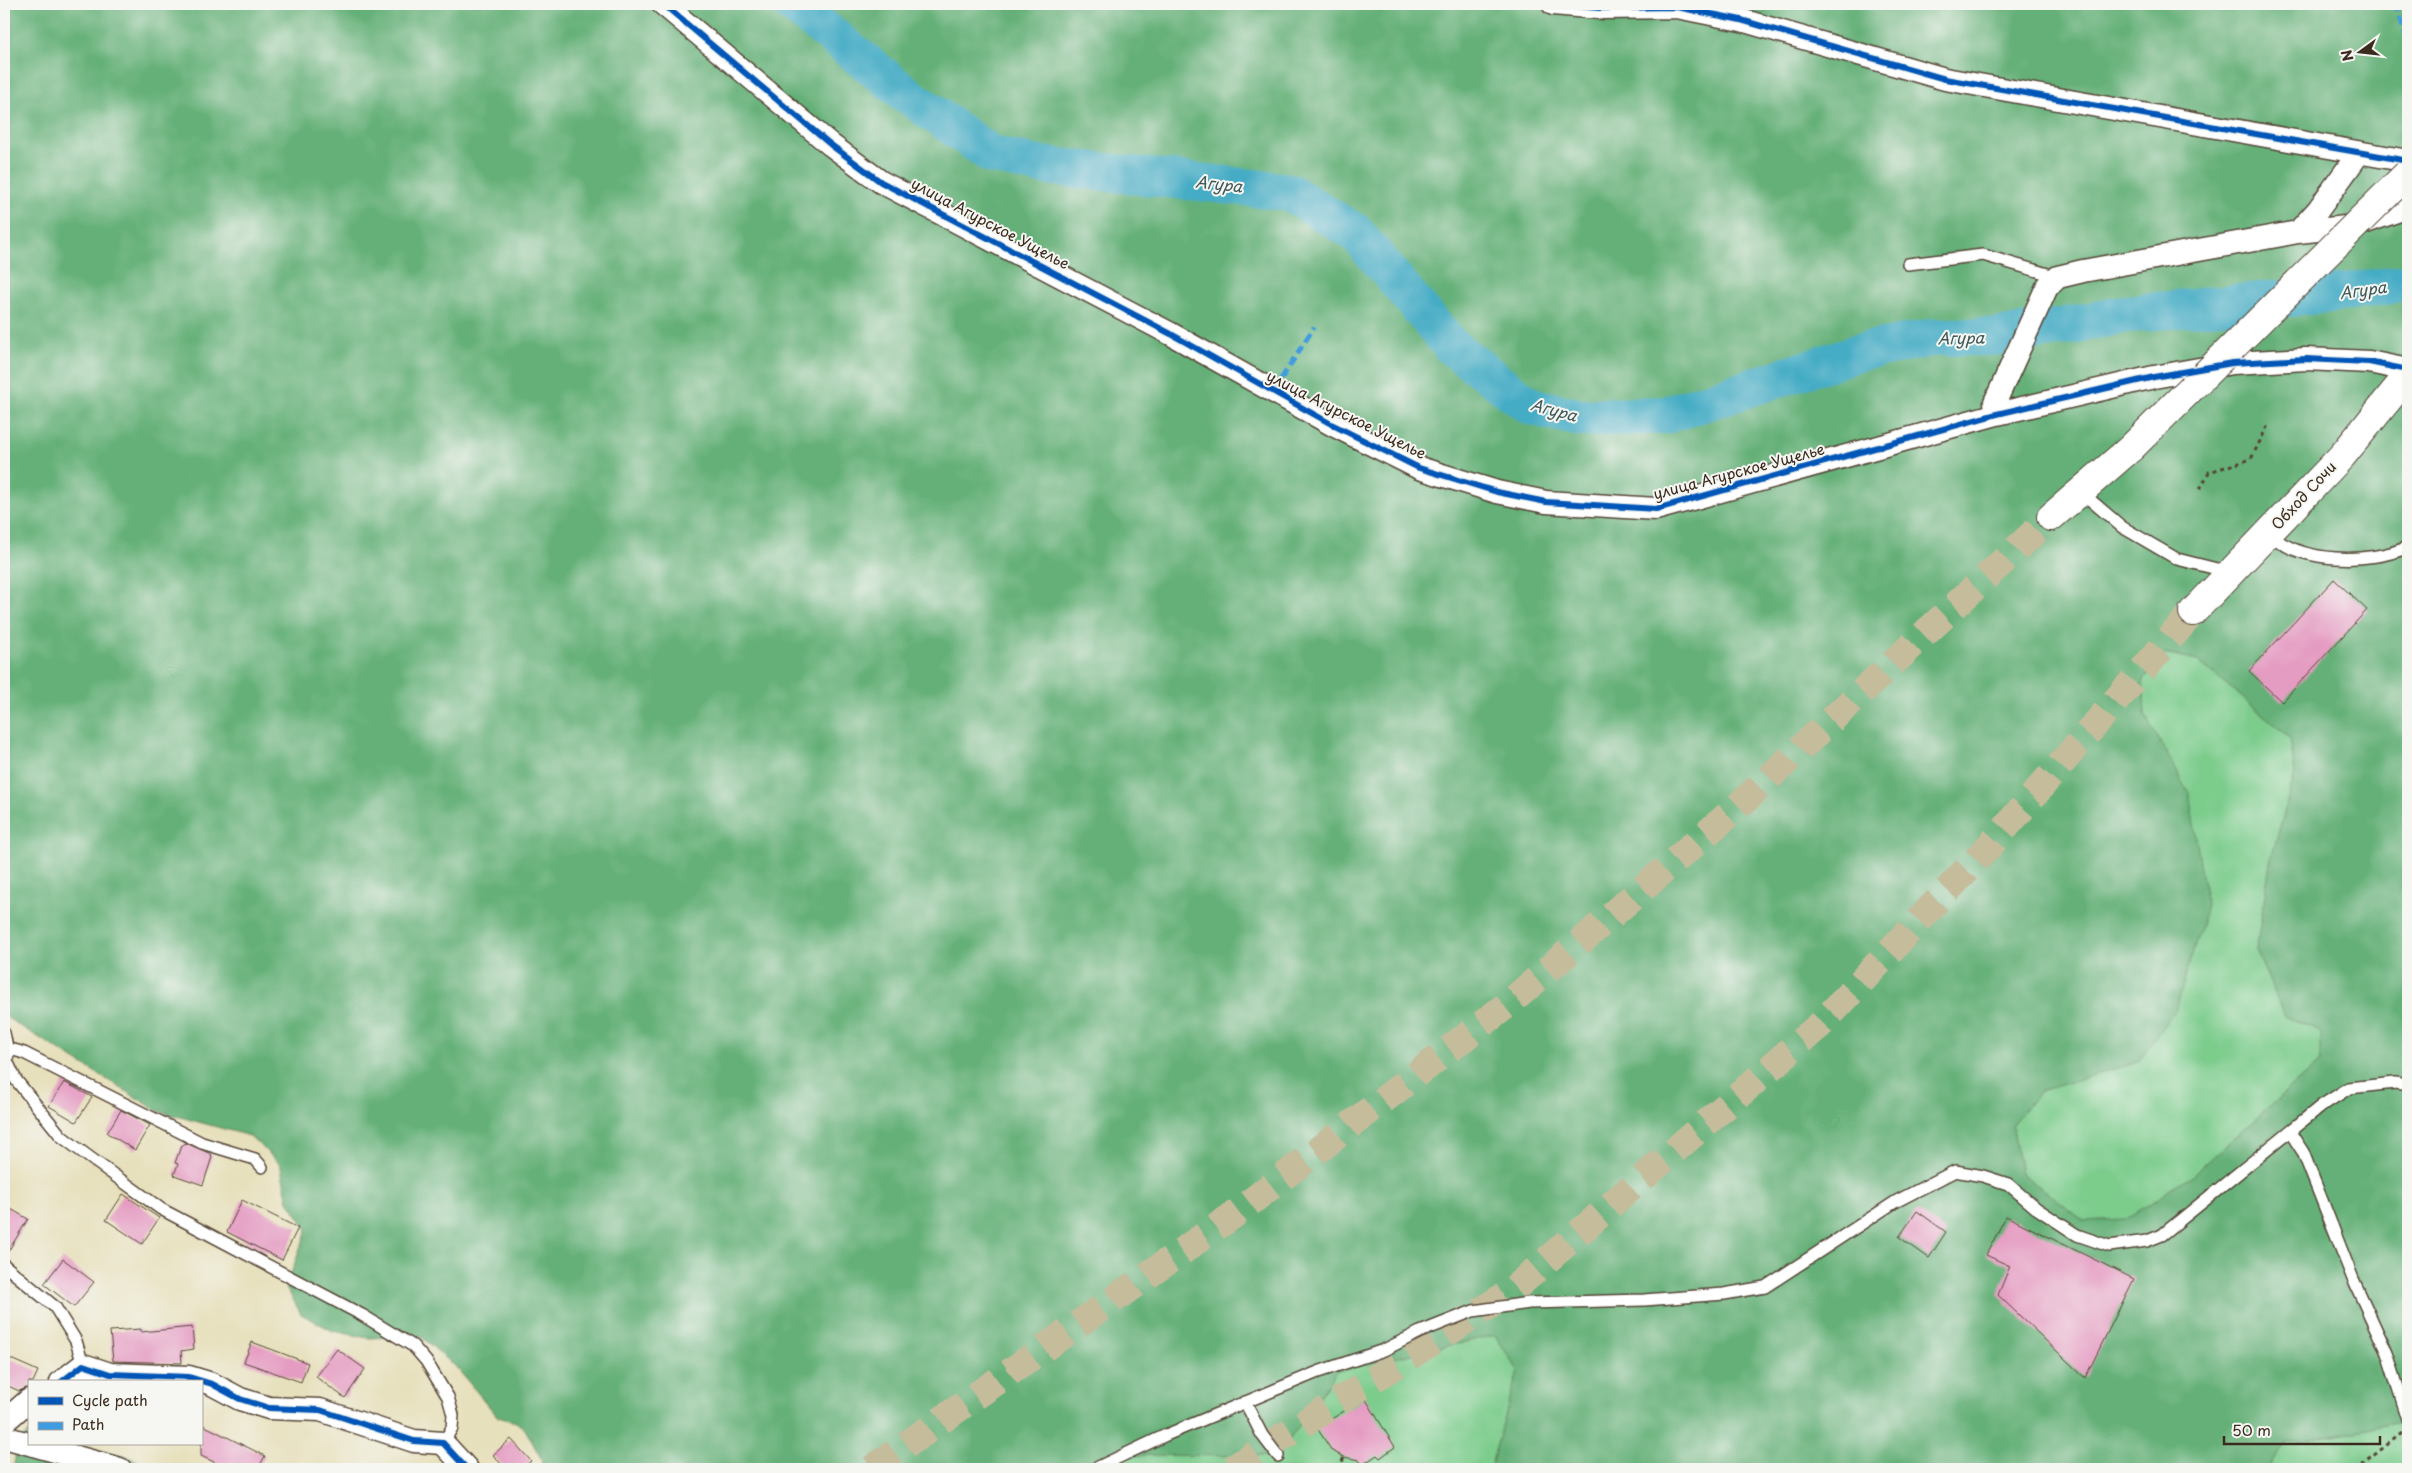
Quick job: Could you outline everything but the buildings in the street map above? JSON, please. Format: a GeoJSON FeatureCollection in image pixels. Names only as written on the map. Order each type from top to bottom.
{"type":"FeatureCollection","features":[{"type":"Feature","properties":{"kind":"highway"},"geometry":{"type":"LineString","coordinates":[[2051,517],[2131,448],[2408,173]]}},
{"type":"Feature","properties":{"kind":"highway","name":"Обход Сочи"},"geometry":{"type":"LineString","coordinates":[[2193,612],[2342,456],[2408,375]]}},
{"type":"Feature","properties":{"kind":"street","name":"улица Агурское Ущелье"},"geometry":{"type":"LineString","coordinates":[[663,4],[831,145],[882,182],[1171,334],[1342,429],[1419,468],[1497,492],[1546,502],[1656,509],[1998,414],[2154,377],[2232,363],[2306,359],[2369,362],[2408,370]]}},
{"type":"Feature","properties":{"kind":"street"},"geometry":{"type":"LineString","coordinates":[[1554,4],[1600,8],[1677,7],[1741,20],[1945,79],[2408,161]]}},
{"type":"Feature","properties":{"kind":"street"},"geometry":{"type":"LineString","coordinates":[[2298,232],[2318,210],[2359,153]]}},
{"type":"Feature","properties":{"kind":"street"},"geometry":{"type":"LineString","coordinates":[[1998,414],[1995,402],[2052,282],[2109,266],[2298,232],[2316,232],[2355,226],[2408,207]]}},
{"type":"Feature","properties":{"kind":"street"},"geometry":{"type":"LineString","coordinates":[[64,1380],[83,1365],[110,1374],[189,1377],[199,1380]]}},
{"type":"Feature","properties":{"kind":"street"},"geometry":{"type":"LineString","coordinates":[[202,1381],[212,1384],[240,1399],[269,1408],[320,1410],[414,1441],[443,1443],[468,1469]]}},
{"type":"Feature","properties":{"kind":"street"},"geometry":{"type":"LineString","coordinates":[[4,1422],[28,1401]]}},
{"type":"Feature","properties":{"kind":"street"},"geometry":{"type":"LineString","coordinates":[[4,1437],[28,1444]]}},
{"type":"Feature","properties":{"kind":"street"},"geometry":{"type":"LineString","coordinates":[[37,1446],[120,1469]]}},
{"type":"Feature","properties":{"kind":"lane"},"geometry":{"type":"LineString","coordinates":[[1908,264],[1983,255],[2052,282]]}},
{"type":"Feature","properties":{"kind":"lane"},"geometry":{"type":"LineString","coordinates":[[2081,492],[2122,526],[2177,559],[2231,572]]}},
{"type":"Feature","properties":{"kind":"lane"},"geometry":{"type":"LineString","coordinates":[[2269,533],[2279,544],[2294,550],[2326,557],[2367,557],[2398,552],[2408,547]]}},
{"type":"Feature","properties":{"kind":"lane"},"geometry":{"type":"LineString","coordinates":[[4,1033],[8,1052],[7,1061],[16,1080],[61,1136],[161,1208],[362,1315],[413,1346],[426,1361],[448,1397],[453,1415],[452,1428],[443,1443]]}},
{"type":"Feature","properties":{"kind":"lane"},"geometry":{"type":"LineString","coordinates":[[8,1052],[14,1050],[24,1053],[202,1142],[255,1159],[262,1167]]}},
{"type":"Feature","properties":{"kind":"lane"},"geometry":{"type":"LineString","coordinates":[[1094,1469],[1166,1435],[1245,1402],[1318,1372],[1384,1350],[1420,1332],[1473,1311],[1530,1303],[1644,1300],[1724,1294],[1765,1287],[1895,1202],[1955,1172],[1983,1176],[2008,1184],[2036,1208],[2077,1235],[2109,1246],[2147,1241],[2162,1235],[2321,1106],[2349,1088],[2395,1083],[2408,1084]]}},
{"type":"Feature","properties":{"kind":"lane"},"geometry":{"type":"LineString","coordinates":[[2290,1132],[2304,1152],[2354,1278],[2387,1353],[2408,1419]]}},
{"type":"Feature","properties":{"kind":"lane"},"geometry":{"type":"LineString","coordinates":[[4,1264],[55,1308],[76,1341],[83,1365]]}},
{"type":"Feature","properties":{"kind":"lane"},"geometry":{"type":"LineString","coordinates":[[1245,1402],[1262,1435],[1278,1456]]}},
{"type":"Feature","properties":{"kind":"path"},"geometry":{"type":"LineString","coordinates":[[2200,489],[2209,472],[2251,459],[2269,423]]}},
{"type":"Feature","properties":{"kind":"path"},"geometry":{"type":"LineString","coordinates":[[2346,1469],[2359,1467],[2408,1428]]}},
{"type":"Feature","properties":{"kind":"path"},"geometry":{"type":"LineString","coordinates":[[1340,1469],[1344,1457]]}},
{"type":"Feature","properties":{"kind":"green space"},"geometry":{"type":"Polygon","coordinates":[[[4,4],[2408,4],[2408,1422],[2287,1443],[2267,1469],[1490,1469],[1518,1371],[1495,1335],[1337,1371],[1278,1456],[1120,1455],[1095,1469],[540,1469],[542,1460],[525,1429],[516,1422],[498,1417],[455,1366],[420,1336],[368,1338],[333,1331],[301,1314],[286,1287],[307,1230],[288,1201],[280,1164],[250,1136],[158,1111],[4,1016],[4,4]],[[2166,654],[2143,680],[2145,715],[2189,793],[2207,906],[2176,1008],[2138,1062],[2040,1091],[2012,1124],[2021,1173],[2084,1221],[2127,1219],[2194,1174],[2321,1061],[2321,1033],[2285,1016],[2256,951],[2271,858],[2295,775],[2290,737],[2198,661],[2166,654]]]}},
{"type":"Feature","properties":{"kind":"green space"},"geometry":{"type":"Polygon","coordinates":[[[2166,654],[2198,661],[2290,737],[2295,775],[2271,858],[2256,951],[2285,1016],[2322,1033],[2321,1061],[2194,1174],[2127,1219],[2084,1221],[2021,1173],[2012,1124],[2040,1091],[2137,1062],[2189,793],[2145,715],[2143,680],[2166,654]]]}},
{"type":"Feature","properties":{"kind":"green space"},"geometry":{"type":"Polygon","coordinates":[[[1495,1335],[1518,1371],[1490,1469],[1095,1469],[1120,1455],[1278,1456],[1337,1371],[1495,1335]]]}},
{"type":"Feature","properties":{"kind":"green space"},"geometry":{"type":"Polygon","coordinates":[[[2408,1422],[2408,1469],[2267,1469],[2287,1443],[2408,1422]]]}},
{"type":"Feature","properties":{"kind":"green space"},"geometry":{"type":"Polygon","coordinates":[[[28,1432],[28,1446],[72,1446],[123,1455],[158,1469],[13,1469],[17,1447],[28,1432]]]}},
{"type":"Feature","properties":{"kind":"waterway","name":"Агура"},"geometry":{"type":"LineString","coordinates":[[792,4],[910,97],[992,155],[1039,165],[1289,192],[1355,232],[1452,347],[1530,406],[1581,418],[1666,415],[1860,352],[1935,337],[1993,337],[2052,329],[2127,314],[2330,294],[2408,283]]}},
{"type":"Feature","properties":{"kind":"tunnel"},"geometry":{"type":"LineString","coordinates":[[872,1469],[1235,1214],[1508,1004],[1734,810],[2051,517]]}},
{"type":"Feature","properties":{"kind":"tunnel"},"geometry":{"type":"LineString","coordinates":[[1232,1469],[1509,1293],[1821,1024],[1991,844],[2193,612]]}},
{"type":"Feature","properties":{"kind":"marked path"},"geometry":{"type":"LineString","coordinates":[[2393,4],[2398,10],[2408,43]]}},
{"type":"Feature","properties":{"kind":"marked path"},"geometry":{"type":"LineString","coordinates":[[1273,392],[1314,327]]}},
{"type":"Feature","properties":{"kind":"cycle path"},"geometry":{"type":"LineString","coordinates":[[663,4],[831,145],[881,182],[1171,334],[1333,425],[1419,468],[1497,492],[1546,502],[1656,509],[1997,414],[2154,377],[2232,363],[2306,359],[2369,362],[2408,370]]}},
{"type":"Feature","properties":{"kind":"cycle path"},"geometry":{"type":"LineString","coordinates":[[1553,4],[1600,8],[1677,7],[1741,20],[1945,79],[2408,161]]}},
{"type":"Feature","properties":{"kind":"cycle path"},"geometry":{"type":"LineString","coordinates":[[64,1380],[83,1365],[110,1374],[189,1377],[199,1380]]}},
{"type":"Feature","properties":{"kind":"cycle path"},"geometry":{"type":"LineString","coordinates":[[202,1381],[212,1384],[240,1399],[269,1408],[320,1410],[414,1441],[443,1443],[467,1469]]}}]}
